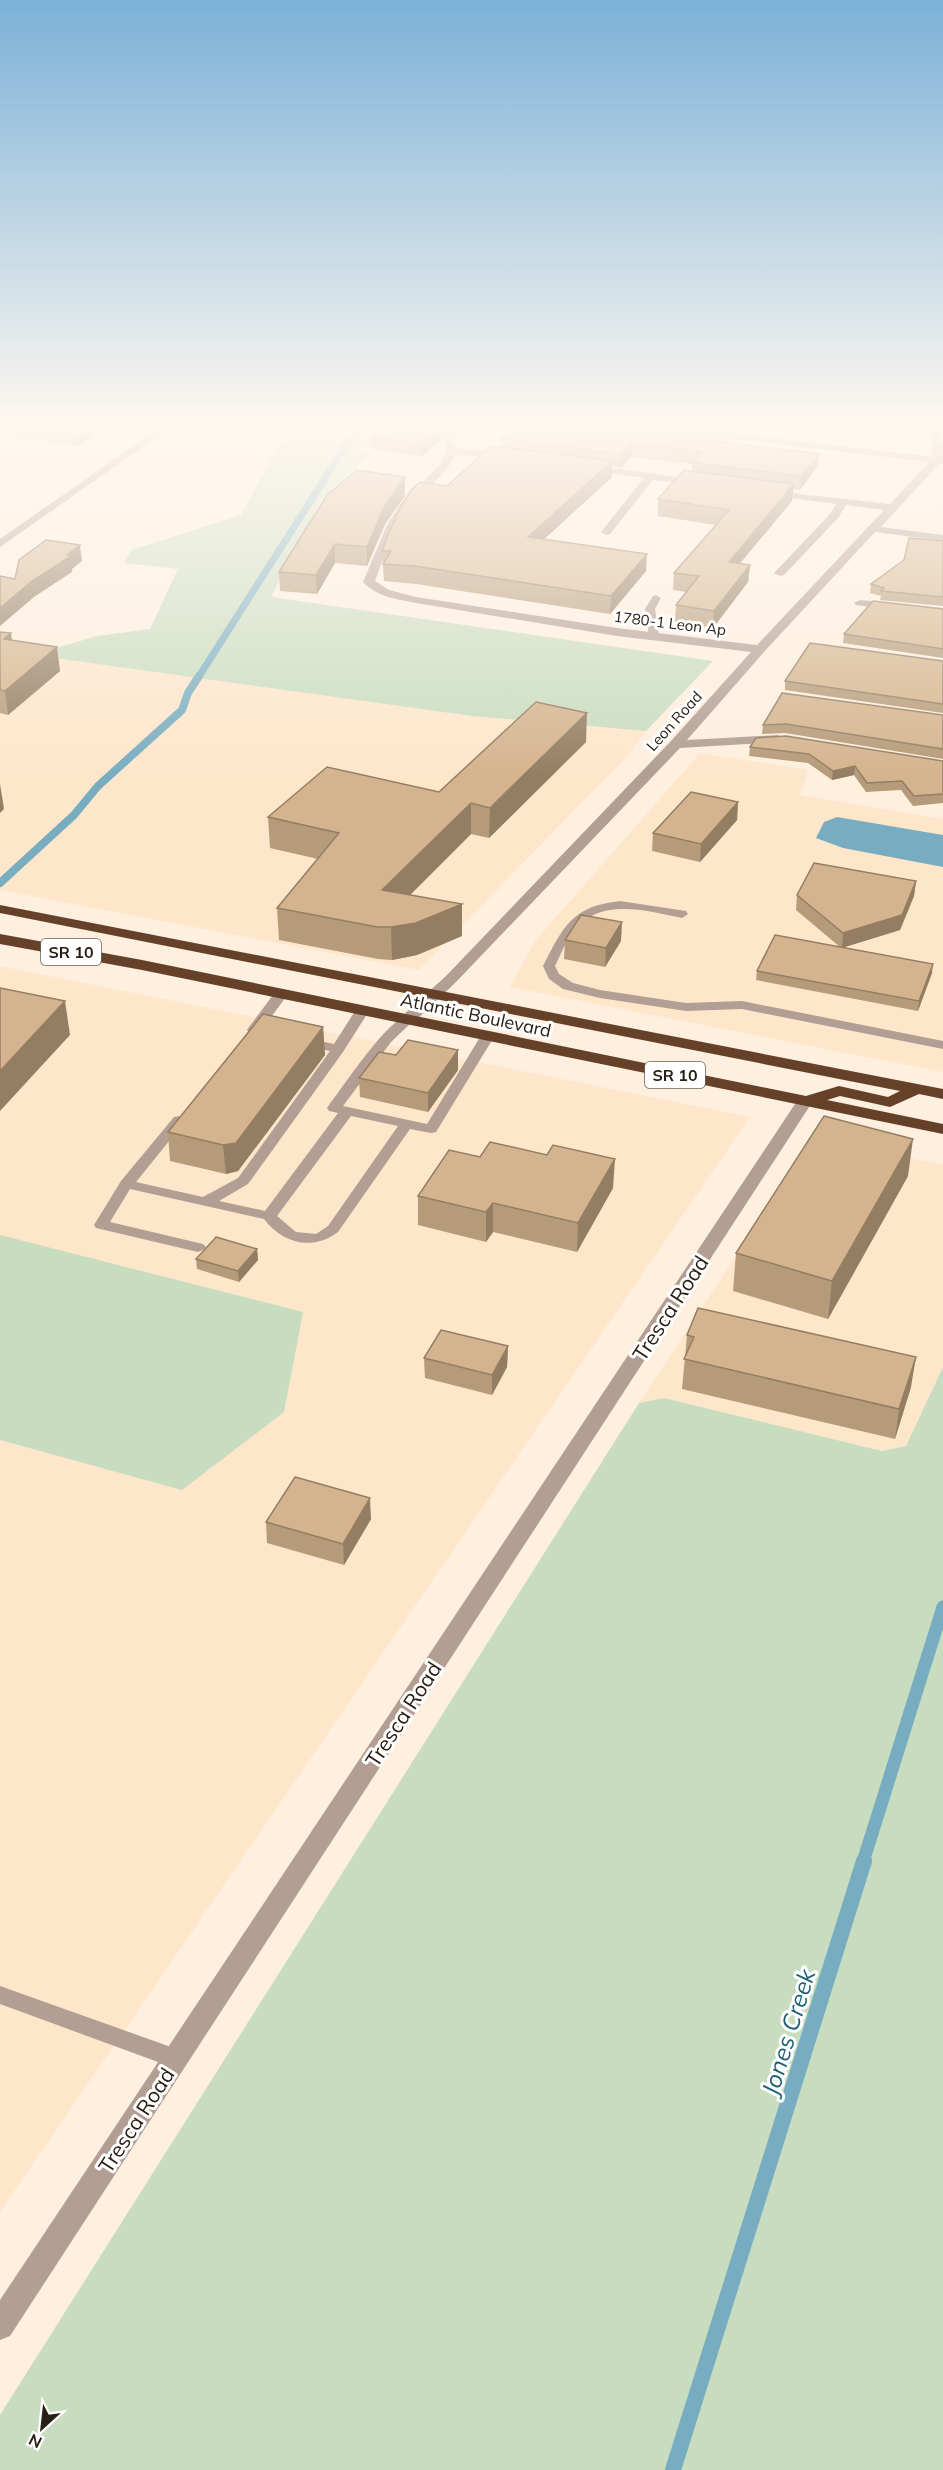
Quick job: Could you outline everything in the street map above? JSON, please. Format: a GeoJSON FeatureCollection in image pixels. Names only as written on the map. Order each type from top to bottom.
{"type":"FeatureCollection","features":[{"type":"Feature","properties":{"kind":"highway","name":"Atlantic Boulevard"},"geometry":{"type":"LineString","coordinates":[[0,909],[943,1094]]}},
{"type":"Feature","properties":{"kind":"highway","name":"Atlantic Boulevard"},"geometry":{"type":"LineString","coordinates":[[0,939],[943,1129]]}},
{"type":"Feature","properties":{"kind":"highway"},"geometry":{"type":"LineString","coordinates":[[805,1101],[840,1091],[890,1102],[916,1089]]}},
{"type":"Feature","properties":{"kind":"street","name":"1780-1 Leon Ap"},"geometry":{"type":"LineString","coordinates":[[384,545],[369,582],[387,594],[654,636],[760,649]]}},
{"type":"Feature","properties":{"kind":"street"},"geometry":{"type":"LineString","coordinates":[[780,573],[806,545]]}},
{"type":"Feature","properties":{"kind":"street","name":"Leon Road"},"geometry":{"type":"LineString","coordinates":[[407,1020],[435,994],[676,744],[760,649],[859,545]]}},
{"type":"Feature","properties":{"kind":"street"},"geometry":{"type":"LineString","coordinates":[[860,603],[943,612]]}},
{"type":"Feature","properties":{"kind":"street"},"geometry":{"type":"LineString","coordinates":[[676,744],[762,739],[797,741]]}},
{"type":"Feature","properties":{"kind":"street","name":"Tresca Road"},"geometry":{"type":"LineString","coordinates":[[0,2326],[805,1101]]}},
{"type":"Feature","properties":{"kind":"lane"},"geometry":{"type":"LineString","coordinates":[[654,636],[650,609],[656,598]]}},
{"type":"Feature","properties":{"kind":"lane"},"geometry":{"type":"LineString","coordinates":[[682,914],[612,904],[592,910],[576,921],[565,934],[549,966],[554,976],[568,986],[686,1007],[742,1005],[943,1045]]}},
{"type":"Feature","properties":{"kind":"lane"},"geometry":{"type":"LineString","coordinates":[[254,1035],[281,994]]}},
{"type":"Feature","properties":{"kind":"lane"},"geometry":{"type":"LineString","coordinates":[[205,1202],[243,1181],[338,1049],[362,1011]]}},
{"type":"Feature","properties":{"kind":"lane"},"geometry":{"type":"LineString","coordinates":[[407,1020],[386,1039],[334,1108],[431,1129],[487,1037]]}},
{"type":"Feature","properties":{"kind":"lane"},"geometry":{"type":"LineString","coordinates":[[296,1040],[338,1049]]}},
{"type":"Feature","properties":{"kind":"lane"},"geometry":{"type":"LineString","coordinates":[[269,1216],[347,1111]]}},
{"type":"Feature","properties":{"kind":"lane"},"geometry":{"type":"LineString","coordinates":[[186,1112],[126,1184],[101,1225],[198,1247]]}},
{"type":"Feature","properties":{"kind":"lane"},"geometry":{"type":"LineString","coordinates":[[126,1184],[269,1216],[277,1228],[297,1238],[320,1238],[333,1229],[406,1124]]}},
{"type":"Feature","properties":{"kind":"lane"},"geometry":{"type":"LineString","coordinates":[[0,1995],[177,2059]]}},
{"type":"Feature","properties":{"kind":"shaded area"},"geometry":{"type":"Polygon","coordinates":[[[0,649],[472,716],[646,731],[629,754],[419,970],[0,890],[0,649]]]}},
{"type":"Feature","properties":{"kind":"shaded area"},"geometry":{"type":"Polygon","coordinates":[[[700,753],[808,770],[800,795],[943,819],[943,1072],[510,987],[535,941],[700,753]]]}},
{"type":"Feature","properties":{"kind":"shaded area"},"geometry":{"type":"Polygon","coordinates":[[[0,966],[750,1117],[0,2212],[0,966]]]}},
{"type":"Feature","properties":{"kind":"shaded area"},"geometry":{"type":"Polygon","coordinates":[[[814,1138],[943,1165],[943,1367],[906,1446],[882,1451],[664,1398],[639,1403],[814,1138]]]}},
{"type":"Feature","properties":{"kind":"green space"},"geometry":{"type":"Polygon","coordinates":[[[146,545],[298,545],[271,597],[713,661],[646,731],[472,716],[33,655],[97,636],[150,629],[178,569],[124,563],[131,550],[146,545]]]}},
{"type":"Feature","properties":{"kind":"green space"},"geometry":{"type":"Polygon","coordinates":[[[0,1235],[303,1312],[284,1412],[182,1490],[0,1440],[0,1235]]]}},
{"type":"Feature","properties":{"kind":"green space"},"geometry":{"type":"Polygon","coordinates":[[[943,1367],[943,2470],[0,2470],[0,2415],[639,1403],[664,1398],[882,1451],[906,1446],[943,1367]]]}},
{"type":"Feature","properties":{"kind":"water"},"geometry":{"type":"Polygon","coordinates":[[[837,817],[943,835],[943,867],[843,848],[816,838],[824,822],[837,817]]]}},
{"type":"Feature","properties":{"kind":"building"},"geometry":{"type":"Polygon","coordinates":[[[39,545],[80,545],[67,555],[71,556],[32,581],[0,608],[0,576],[15,579],[19,560],[39,545]]]}},
{"type":"Feature","properties":{"kind":"building"},"geometry":{"type":"Polygon","coordinates":[[[296,545],[334,545],[316,575],[279,572],[296,545]]]}},
{"type":"Feature","properties":{"kind":"building"},"geometry":{"type":"Polygon","coordinates":[[[384,545],[586,545],[647,554],[611,596],[415,566],[383,564],[391,551],[382,551],[384,545]]]}},
{"type":"Feature","properties":{"kind":"building"},"geometry":{"type":"Polygon","coordinates":[[[698,545],[743,545],[729,562],[750,565],[714,611],[676,605],[699,576],[674,573],[698,545]]]}},
{"type":"Feature","properties":{"kind":"building"},"geometry":{"type":"Polygon","coordinates":[[[907,545],[943,545],[943,597],[881,591],[884,588],[871,584],[904,560],[907,545]]]}},
{"type":"Feature","properties":{"kind":"building"},"geometry":{"type":"Polygon","coordinates":[[[873,601],[943,609],[943,649],[844,634],[873,601]]]}},
{"type":"Feature","properties":{"kind":"building"},"geometry":{"type":"Polygon","coordinates":[[[0,632],[11,633],[4,639],[57,647],[5,691],[0,690],[0,632]]]}},
{"type":"Feature","properties":{"kind":"building"},"geometry":{"type":"Polygon","coordinates":[[[810,643],[943,661],[943,704],[785,681],[810,643]]]}},
{"type":"Feature","properties":{"kind":"building"},"geometry":{"type":"Polygon","coordinates":[[[782,693],[943,715],[943,749],[786,724],[763,725],[782,693]]]}},
{"type":"Feature","properties":{"kind":"building"},"geometry":{"type":"Polygon","coordinates":[[[536,702],[587,713],[490,808],[471,803],[382,890],[462,904],[416,923],[391,927],[377,927],[277,908],[339,833],[268,817],[327,767],[439,792],[536,702]]]}},
{"type":"Feature","properties":{"kind":"building"},"geometry":{"type":"Polygon","coordinates":[[[786,736],[943,761],[943,794],[914,796],[902,781],[867,783],[855,766],[833,771],[809,754],[750,747],[756,738],[786,736]]]}},
{"type":"Feature","properties":{"kind":"building"},"geometry":{"type":"Polygon","coordinates":[[[691,792],[738,802],[701,844],[653,833],[691,792]]]}},
{"type":"Feature","properties":{"kind":"building"},"geometry":{"type":"Polygon","coordinates":[[[814,863],[916,881],[902,915],[843,933],[797,895],[814,863]]]}},
{"type":"Feature","properties":{"kind":"building"},"geometry":{"type":"Polygon","coordinates":[[[581,915],[622,922],[606,948],[565,940],[581,915]]]}},
{"type":"Feature","properties":{"kind":"building"},"geometry":{"type":"Polygon","coordinates":[[[775,935],[933,964],[919,1001],[757,971],[775,935]]]}},
{"type":"Feature","properties":{"kind":"building"},"geometry":{"type":"Polygon","coordinates":[[[0,988],[65,1001],[0,1071],[0,988]]]}},
{"type":"Feature","properties":{"kind":"building"},"geometry":{"type":"Polygon","coordinates":[[[263,1014],[323,1027],[236,1143],[223,1145],[168,1132],[263,1014]]]}},
{"type":"Feature","properties":{"kind":"building"},"geometry":{"type":"Polygon","coordinates":[[[408,1040],[458,1050],[428,1093],[359,1078],[379,1052],[396,1055],[408,1040]]]}},
{"type":"Feature","properties":{"kind":"building"},"geometry":{"type":"Polygon","coordinates":[[[824,1116],[913,1139],[832,1281],[736,1253],[824,1116]]]}},
{"type":"Feature","properties":{"kind":"building"},"geometry":{"type":"Polygon","coordinates":[[[490,1142],[547,1155],[553,1145],[615,1159],[578,1223],[493,1203],[486,1212],[418,1196],[449,1150],[480,1157],[490,1142]]]}},
{"type":"Feature","properties":{"kind":"building"},"geometry":{"type":"Polygon","coordinates":[[[216,1237],[257,1249],[238,1271],[196,1259],[216,1237]]]}},
{"type":"Feature","properties":{"kind":"building"},"geometry":{"type":"Polygon","coordinates":[[[698,1308],[916,1357],[899,1409],[684,1359],[694,1337],[687,1335],[698,1308]]]}},
{"type":"Feature","properties":{"kind":"building"},"geometry":{"type":"Polygon","coordinates":[[[441,1330],[508,1346],[492,1375],[424,1358],[441,1330]]]}},
{"type":"Feature","properties":{"kind":"building"},"geometry":{"type":"Polygon","coordinates":[[[295,1477],[370,1498],[343,1544],[266,1522],[295,1477]]]}},
{"type":"Feature","properties":{"kind":"waterway"},"geometry":{"type":"LineString","coordinates":[[198,678],[282,545]]}},
{"type":"Feature","properties":{"kind":"waterway"},"geometry":{"type":"LineString","coordinates":[[0,883],[74,815],[98,786],[182,710],[188,693],[199,676]]}},
{"type":"Feature","properties":{"kind":"waterway","name":"Jones Creek"},"geometry":{"type":"LineString","coordinates":[[863,1862],[943,1607]]}},
{"type":"Feature","properties":{"kind":"waterway","name":"Jones Creek"},"geometry":{"type":"LineString","coordinates":[[673,2470],[864,1861]]}}]}
